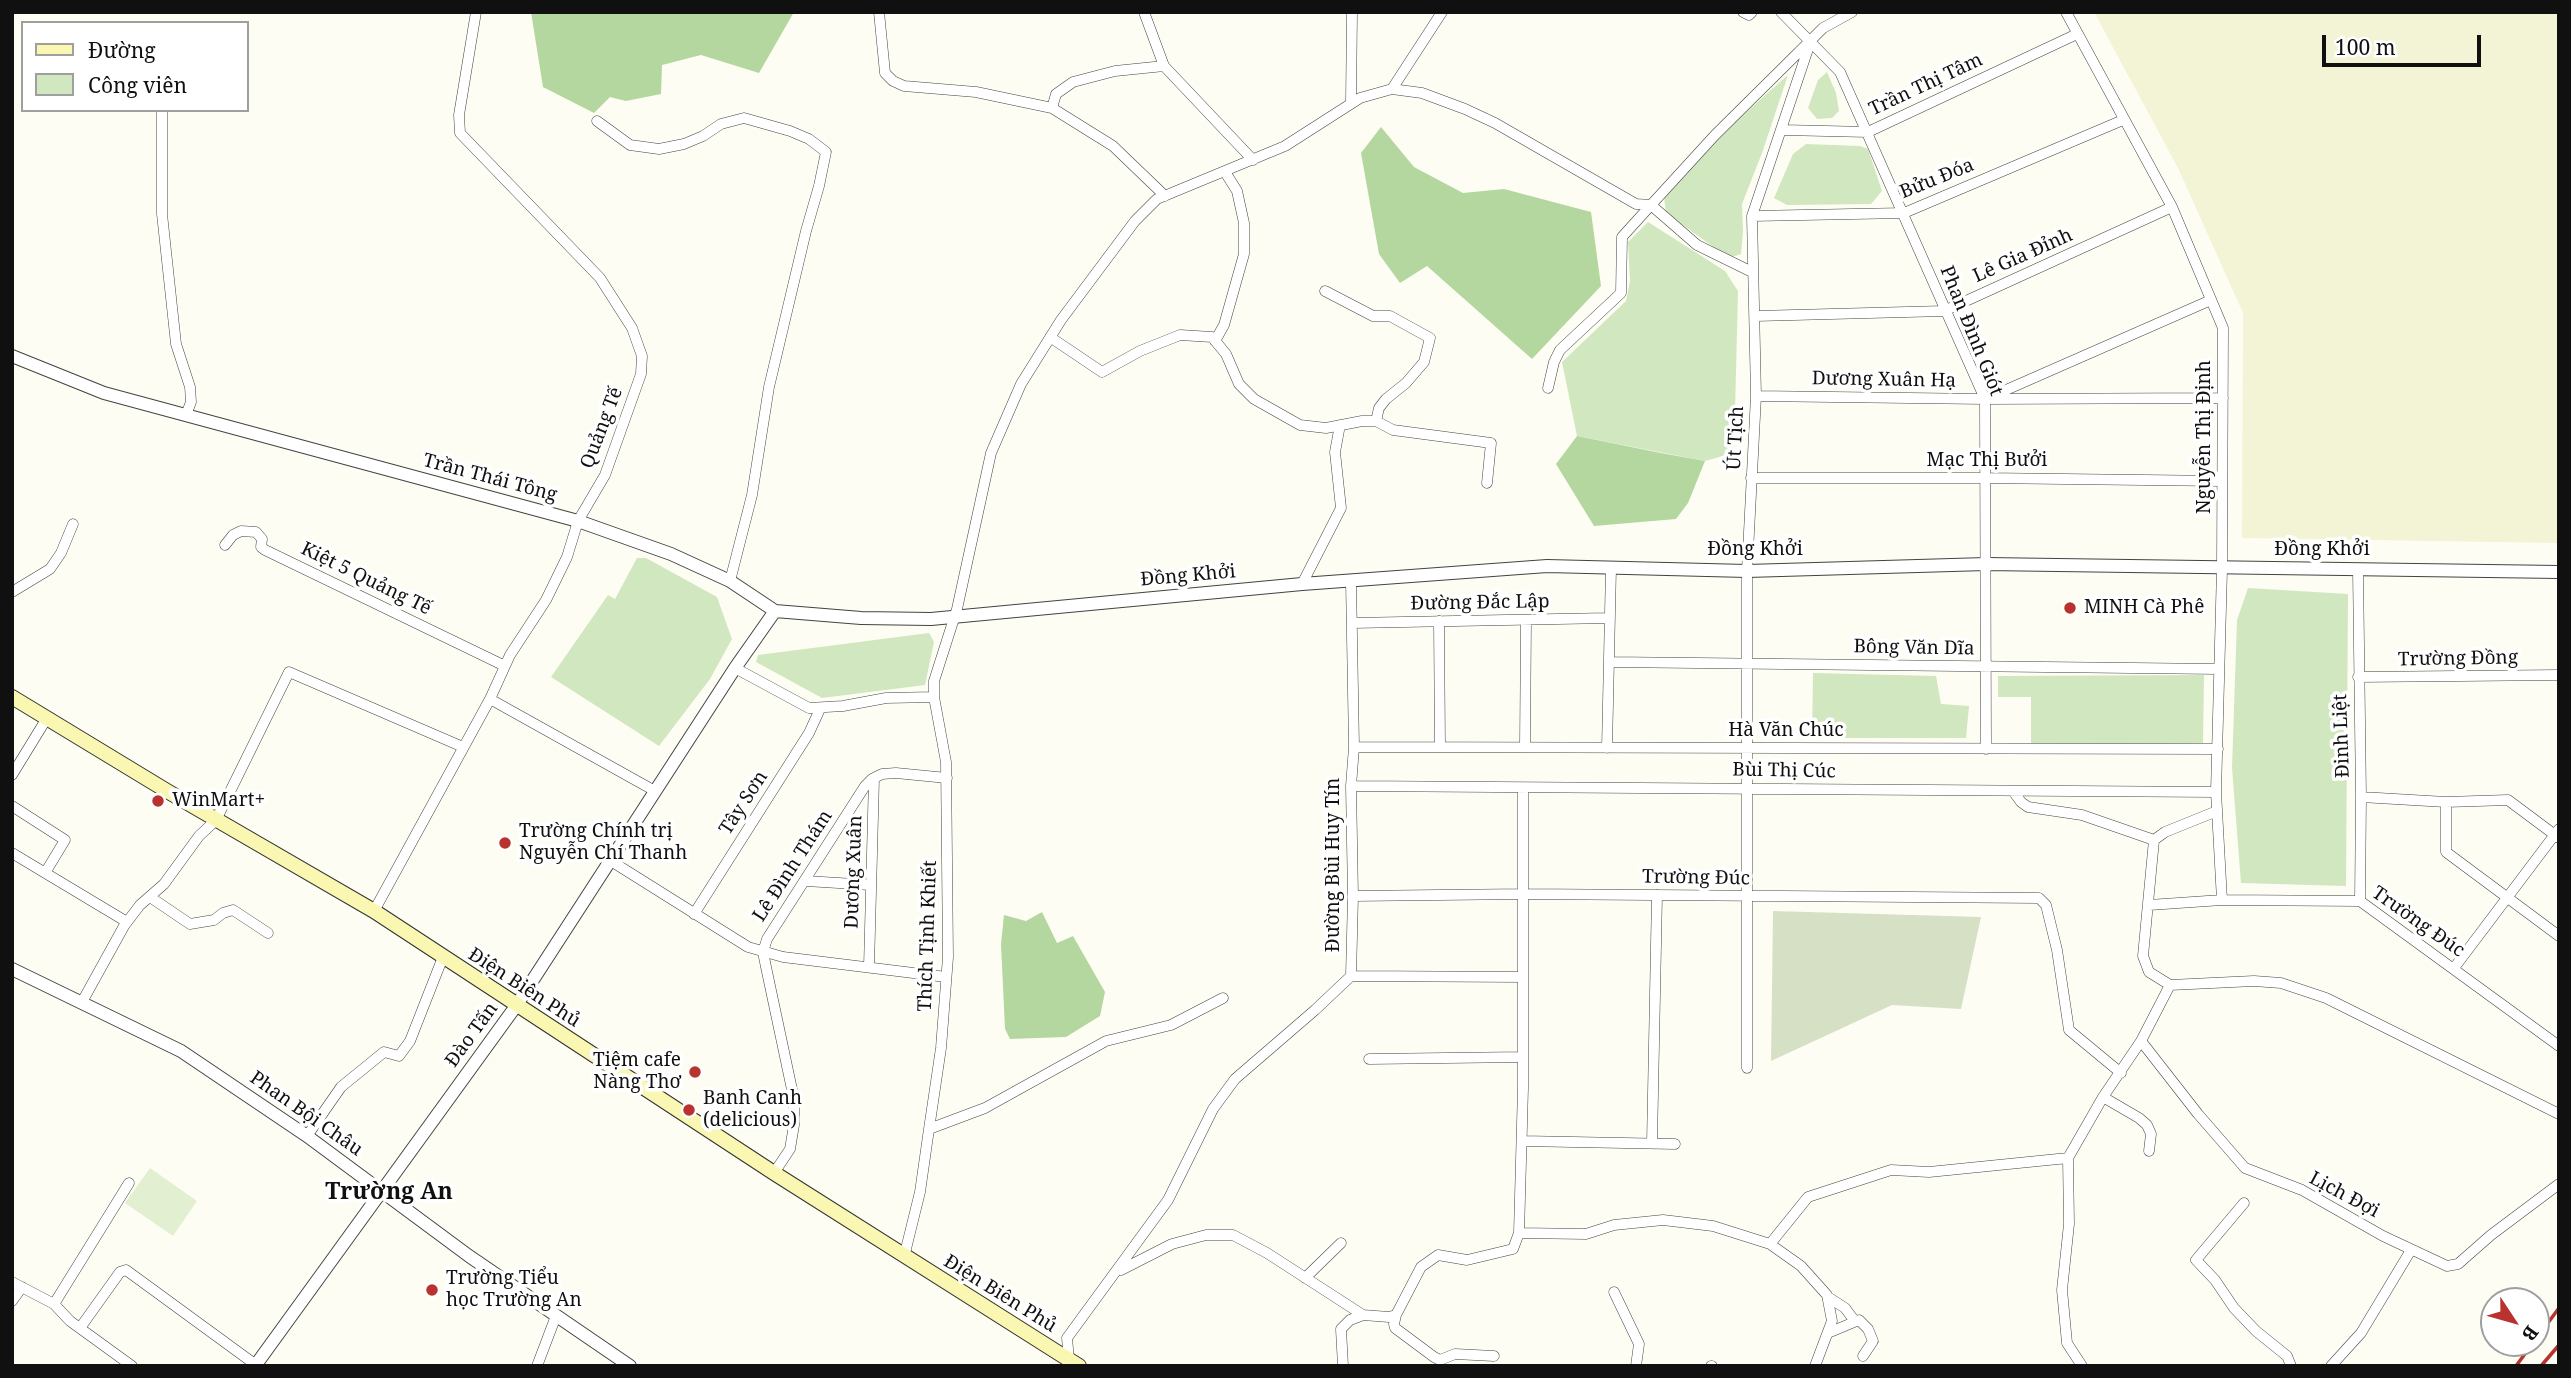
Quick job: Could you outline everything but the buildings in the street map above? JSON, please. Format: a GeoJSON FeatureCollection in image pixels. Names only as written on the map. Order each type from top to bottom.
{"type":"FeatureCollection","features":[{"type":"Feature","properties":{"kind":"main road","name":"Điện Biên Phủ"},"geometry":{"type":"LineString","coordinates":[[12,697],[374,911],[904,1257],[1074,1363]]}},
{"type":"Feature","properties":{"kind":"street","name":"Quảng Tế"},"geometry":{"type":"LineString","coordinates":[[374,911],[490,699],[505,666],[546,600],[567,557],[578,521],[605,475],[641,374],[642,356],[632,328],[600,278],[460,133],[459,116],[476,12]]}},
{"type":"Feature","properties":{"kind":"street"},"geometry":{"type":"LineString","coordinates":[[879,12],[886,73],[893,81],[904,86],[976,92],[1052,108],[1113,146],[1165,196]]}},
{"type":"Feature","properties":{"kind":"street"},"geometry":{"type":"LineString","coordinates":[[1144,12],[1164,66],[1253,160]]}},
{"type":"Feature","properties":{"kind":"street"},"geometry":{"type":"LineString","coordinates":[[1351,103],[1352,12]]}},
{"type":"Feature","properties":{"kind":"street"},"geometry":{"type":"LineString","coordinates":[[1441,12],[1392,89],[1422,93],[1495,123],[1636,204],[1651,205],[1697,245],[1752,272]]}},
{"type":"Feature","properties":{"kind":"street"},"geometry":{"type":"LineString","coordinates":[[1743,12],[1749,15],[1752,12]]}},
{"type":"Feature","properties":{"kind":"street","name":"Phan Đình Giót"},"geometry":{"type":"LineString","coordinates":[[1781,12],[1840,72],[1905,213],[1944,311],[1985,399],[1986,749]]}},
{"type":"Feature","properties":{"kind":"street"},"geometry":{"type":"LineString","coordinates":[[1548,388],[1554,362],[1560,351],[1621,292],[1622,237],[1714,135],[1822,28],[1852,12]]}},
{"type":"Feature","properties":{"kind":"street","name":"Nguyễn Thị Định"},"geometry":{"type":"LineString","coordinates":[[2066,12],[2172,207],[2223,328],[2222,569],[2216,792],[2222,900]]}},
{"type":"Feature","properties":{"kind":"street","name":"Trần Thị Tâm"},"geometry":{"type":"LineString","coordinates":[[1783,130],[1868,132],[2077,34]]}},
{"type":"Feature","properties":{"kind":"street","name":"Út Tịch"},"geometry":{"type":"LineString","coordinates":[[1747,1068],[1747,571],[1756,396],[1752,216],[1811,40]]}},
{"type":"Feature","properties":{"kind":"street"},"geometry":{"type":"LineString","coordinates":[[1052,108],[1056,94],[1073,82],[1115,71],[1164,66]]}},
{"type":"Feature","properties":{"kind":"street","name":"Thích Tịnh Khiết"},"geometry":{"type":"LineString","coordinates":[[904,1257],[919,1192],[929,1129],[941,1048],[946,976],[947,778],[934,697],[934,681],[954,616],[991,453],[1021,384],[1050,337],[1135,221],[1157,199],[1284,146],[1360,97],[1392,89]]}},
{"type":"Feature","properties":{"kind":"street"},"geometry":{"type":"LineString","coordinates":[[162,112],[162,214],[176,344],[190,387],[191,402],[186,415]]}},
{"type":"Feature","properties":{"kind":"street"},"geometry":{"type":"LineString","coordinates":[[597,121],[630,145],[659,149],[684,144],[704,136],[721,124],[744,118],[790,131],[809,139],[826,152],[769,387],[752,495],[730,582]]}},
{"type":"Feature","properties":{"kind":"street","name":"Bửu Đóa"},"geometry":{"type":"LineString","coordinates":[[1752,216],[1905,213],[2123,120]]}},
{"type":"Feature","properties":{"kind":"street"},"geometry":{"type":"LineString","coordinates":[[1215,341],[1224,325],[1244,254],[1244,223],[1237,191],[1225,172]]}},
{"type":"Feature","properties":{"kind":"street","name":"Lê Gia Đỉnh"},"geometry":{"type":"LineString","coordinates":[[1756,316],[1944,311],[2172,207]]}},
{"type":"Feature","properties":{"kind":"street"},"geometry":{"type":"LineString","coordinates":[[1325,291],[1373,316],[1390,316],[1430,338],[1424,362],[1418,371],[1385,399],[1379,408],[1376,422]]}},
{"type":"Feature","properties":{"kind":"street"},"geometry":{"type":"LineString","coordinates":[[1985,399],[2211,300]]}},
{"type":"Feature","properties":{"kind":"street"},"geometry":{"type":"LineString","coordinates":[[1050,337],[1102,372],[1140,351],[1180,335],[1212,337],[1226,354],[1239,384],[1254,399],[1300,425],[1326,428],[1362,421],[1376,422],[1393,430],[1491,443],[1487,483]]}},
{"type":"Feature","properties":{"kind":"street","name":"Trần Thái Tông"},"geometry":{"type":"LineString","coordinates":[[12,356],[104,393],[578,521],[671,554],[730,582],[775,611],[861,618],[932,619],[954,616]]}},
{"type":"Feature","properties":{"kind":"street","name":"Dương Xuân Hạ"},"geometry":{"type":"LineString","coordinates":[[1756,396],[2222,398]]}},
{"type":"Feature","properties":{"kind":"street"},"geometry":{"type":"LineString","coordinates":[[1302,584],[1340,509],[1335,452],[1340,425]]}},
{"type":"Feature","properties":{"kind":"street","name":"Mạc Thị Bưởi"},"geometry":{"type":"LineString","coordinates":[[1751,478],[2222,481]]}},
{"type":"Feature","properties":{"kind":"street"},"geometry":{"type":"LineString","coordinates":[[12,592],[50,569],[61,553],[73,524]]}},
{"type":"Feature","properties":{"kind":"street","name":"Kiệt 5 Quảng Tế"},"geometry":{"type":"LineString","coordinates":[[225,545],[241,531],[256,531],[261,539],[261,547],[265,550],[505,666]]}},
{"type":"Feature","properties":{"kind":"street","name":"Đồng Khởi"},"geometry":{"type":"LineString","coordinates":[[954,616],[1302,584],[1547,566],[1747,571],[1986,564],[2559,572]]}},
{"type":"Feature","properties":{"kind":"street"},"geometry":{"type":"LineString","coordinates":[[1607,748],[1611,568]]}},
{"type":"Feature","properties":{"kind":"street","name":"Đinh Liệt"},"geometry":{"type":"LineString","coordinates":[[2358,570],[2360,901]]}},
{"type":"Feature","properties":{"kind":"street","name":"Đường Bùi Huy Tín"},"geometry":{"type":"LineString","coordinates":[[1074,1363],[1067,1338],[1168,1200],[1213,1109],[1235,1079],[1350,976],[1353,896],[1351,786],[1354,747],[1351,580]]}},
{"type":"Feature","properties":{"kind":"street","name":"Đào Tấn"},"geometry":{"type":"LineString","coordinates":[[256,1365],[516,1006],[735,668],[775,611]]}},
{"type":"Feature","properties":{"kind":"street","name":"Đường Đắc Lập"},"geometry":{"type":"LineString","coordinates":[[1352,623],[1609,618]]}},
{"type":"Feature","properties":{"kind":"street"},"geometry":{"type":"LineString","coordinates":[[1525,747],[1526,620]]}},
{"type":"Feature","properties":{"kind":"street"},"geometry":{"type":"LineString","coordinates":[[1439,621],[1440,747]]}},
{"type":"Feature","properties":{"kind":"street","name":"Bông Văn Dĩa"},"geometry":{"type":"LineString","coordinates":[[1609,662],[2219,669]]}},
{"type":"Feature","properties":{"kind":"street"},"geometry":{"type":"LineString","coordinates":[[735,668],[803,707],[820,709],[886,698],[934,697]]}},
{"type":"Feature","properties":{"kind":"street"},"geometry":{"type":"LineString","coordinates":[[82,1002],[127,922],[140,905],[164,884],[199,836],[216,820],[289,672],[463,747]]}},
{"type":"Feature","properties":{"kind":"street","name":"Trường Đồng"},"geometry":{"type":"LineString","coordinates":[[2358,677],[2559,675]]}},
{"type":"Feature","properties":{"kind":"street"},"geometry":{"type":"LineString","coordinates":[[490,699],[655,791]]}},
{"type":"Feature","properties":{"kind":"street","name":"Tây Sơn"},"geometry":{"type":"LineString","coordinates":[[694,914],[809,733],[820,709]]}},
{"type":"Feature","properties":{"kind":"street"},"geometry":{"type":"LineString","coordinates":[[12,775],[47,718]]}},
{"type":"Feature","properties":{"kind":"street","name":"Hà Văn Chúc"},"geometry":{"type":"LineString","coordinates":[[1354,747],[2218,749]]}},
{"type":"Feature","properties":{"kind":"street"},"geometry":{"type":"LineString","coordinates":[[874,778],[882,774],[896,773],[947,778]]}},
{"type":"Feature","properties":{"kind":"street","name":"Lê Đình Thám"},"geometry":{"type":"LineString","coordinates":[[774,1173],[790,1149],[794,1099],[763,952],[767,939],[865,786],[874,778]]}},
{"type":"Feature","properties":{"kind":"street","name":"Dương Xuân"},"geometry":{"type":"LineString","coordinates":[[869,967],[874,778]]}},
{"type":"Feature","properties":{"kind":"street","name":"Bùi Thị Cúc"},"geometry":{"type":"LineString","coordinates":[[1351,786],[2216,792]]}},
{"type":"Feature","properties":{"kind":"street"},"geometry":{"type":"LineString","coordinates":[[1494,1356],[1455,1354],[1440,1360],[1395,1328],[1394,1324],[1396,1314],[1420,1267],[1438,1255],[1466,1260],[1513,1250],[1520,1233],[1523,789]]}},
{"type":"Feature","properties":{"kind":"street"},"geometry":{"type":"LineString","coordinates":[[2013,791],[2028,807],[2082,815],[2154,840]]}},
{"type":"Feature","properties":{"kind":"street"},"geometry":{"type":"LineString","coordinates":[[2361,797],[2446,802],[2508,800],[2558,835],[2454,968]]}},
{"type":"Feature","properties":{"kind":"street"},"geometry":{"type":"LineString","coordinates":[[2446,802],[2446,852],[2559,936]]}},
{"type":"Feature","properties":{"kind":"street"},"geometry":{"type":"LineString","coordinates":[[12,806],[65,840],[45,873]]}},
{"type":"Feature","properties":{"kind":"street"},"geometry":{"type":"LineString","coordinates":[[2217,811],[2165,832],[2154,840],[2143,956],[2148,972],[2170,985],[2254,981],[2281,984],[2315,994],[2559,1114]]}},
{"type":"Feature","properties":{"kind":"street"},"geometry":{"type":"LineString","coordinates":[[12,853],[127,922]]}},
{"type":"Feature","properties":{"kind":"street"},"geometry":{"type":"LineString","coordinates":[[611,860],[748,947],[783,957],[946,976]]}},
{"type":"Feature","properties":{"kind":"street"},"geometry":{"type":"LineString","coordinates":[[806,881],[871,885]]}},
{"type":"Feature","properties":{"kind":"street","name":"Trường Đúc"},"geometry":{"type":"LineString","coordinates":[[1353,896],[1524,894],[2039,898],[2046,905],[2057,950],[2069,1030],[2121,1073]]}},
{"type":"Feature","properties":{"kind":"street"},"geometry":{"type":"LineString","coordinates":[[1652,1143],[1657,895]]}},
{"type":"Feature","properties":{"kind":"street"},"geometry":{"type":"LineString","coordinates":[[150,897],[190,924],[214,920],[233,910],[268,933]]}},
{"type":"Feature","properties":{"kind":"street","name":"Trường Đúc"},"geometry":{"type":"LineString","coordinates":[[2149,905],[2222,900],[2360,901],[2559,1046]]}},
{"type":"Feature","properties":{"kind":"street"},"geometry":{"type":"LineString","coordinates":[[307,1136],[341,1087],[384,1052],[399,1056],[410,1041],[443,957]]}},
{"type":"Feature","properties":{"kind":"street","name":"Phan Bội Châu"},"geometry":{"type":"LineString","coordinates":[[12,968],[181,1051],[307,1136],[469,1256],[631,1366]]}},
{"type":"Feature","properties":{"kind":"street"},"geometry":{"type":"LineString","coordinates":[[1350,976],[1523,977]]}},
{"type":"Feature","properties":{"kind":"street"},"geometry":{"type":"LineString","coordinates":[[2081,1366],[2067,1343],[2062,1290],[2069,1224],[2068,1158],[2103,1097],[2141,1041],[2170,985]]}},
{"type":"Feature","properties":{"kind":"street"},"geometry":{"type":"LineString","coordinates":[[929,1129],[985,1108],[1106,1041],[1171,1025],[1223,998]]}},
{"type":"Feature","properties":{"kind":"street","name":"Lịch Đợi"},"geometry":{"type":"LineString","coordinates":[[2141,1041],[2197,1114],[2245,1168],[2302,1190],[2411,1250],[2447,1266],[2458,1264],[2491,1235],[2559,1184]]}},
{"type":"Feature","properties":{"kind":"street"},"geometry":{"type":"LineString","coordinates":[[1369,1059],[1523,1057]]}},
{"type":"Feature","properties":{"kind":"street"},"geometry":{"type":"LineString","coordinates":[[2103,1097],[2147,1125],[2151,1134],[2149,1151]]}},
{"type":"Feature","properties":{"kind":"street"},"geometry":{"type":"LineString","coordinates":[[1522,1141],[1675,1144]]}},
{"type":"Feature","properties":{"kind":"street"},"geometry":{"type":"LineString","coordinates":[[1770,1244],[1808,1197],[1891,1170],[1929,1172],[2068,1158]]}},
{"type":"Feature","properties":{"kind":"street"},"geometry":{"type":"LineString","coordinates":[[54,1304],[129,1183]]}},
{"type":"Feature","properties":{"kind":"street"},"geometry":{"type":"LineString","coordinates":[[2244,1203],[2196,1260],[2215,1280],[2234,1308],[2256,1331],[2287,1356],[2291,1366]]}},
{"type":"Feature","properties":{"kind":"street"},"geometry":{"type":"LineString","coordinates":[[1520,1233],[1586,1234],[1614,1225],[1664,1220],[1713,1226],[1770,1244],[1801,1266],[1828,1297],[1868,1329],[1873,1341],[1863,1356]]}},
{"type":"Feature","properties":{"kind":"street"},"geometry":{"type":"LineString","coordinates":[[1116,1273],[1172,1244],[1206,1235],[1233,1235],[1267,1253],[1363,1315]]}},
{"type":"Feature","properties":{"kind":"street"},"geometry":{"type":"LineString","coordinates":[[1306,1278],[1341,1243]]}},
{"type":"Feature","properties":{"kind":"street"},"geometry":{"type":"LineString","coordinates":[[2331,1366],[2361,1333],[2411,1250]]}},
{"type":"Feature","properties":{"kind":"street"},"geometry":{"type":"LineString","coordinates":[[80,1328],[120,1272],[126,1270],[256,1365]]}},
{"type":"Feature","properties":{"kind":"street"},"geometry":{"type":"LineString","coordinates":[[12,1301],[17,1285],[54,1304],[80,1328],[132,1366]]}},
{"type":"Feature","properties":{"kind":"street"},"geometry":{"type":"LineString","coordinates":[[1614,1292],[1638,1342],[1636,1366]]}},
{"type":"Feature","properties":{"kind":"street"},"geometry":{"type":"LineString","coordinates":[[1815,1366],[1832,1321],[1828,1297]]}},
{"type":"Feature","properties":{"kind":"street"},"geometry":{"type":"LineString","coordinates":[[1343,1366],[1341,1329],[1350,1320],[1363,1315],[1389,1317],[1396,1314]]}},
{"type":"Feature","properties":{"kind":"street"},"geometry":{"type":"LineString","coordinates":[[537,1366],[556,1316]]}},
{"type":"Feature","properties":{"kind":"street"},"geometry":{"type":"LineString","coordinates":[[1828,1333],[1854,1320]]}},
{"type":"Feature","properties":{"kind":"green space"},"geometry":{"type":"Polygon","coordinates":[[[531,12],[794,12],[759,73],[701,55],[662,65],[661,94],[626,101],[610,97],[594,113],[543,87],[531,12]]]}},
{"type":"Feature","properties":{"kind":"green space"},"geometry":{"type":"Polygon","coordinates":[[[2094,12],[2559,12],[2559,543],[2242,538],[2243,313],[2178,168],[2094,12]]]}},
{"type":"Feature","properties":{"kind":"green space"},"geometry":{"type":"Polygon","coordinates":[[[1827,72],[1836,93],[1839,111],[1832,118],[1817,119],[1808,108],[1818,80],[1827,72]]]}},
{"type":"Feature","properties":{"kind":"green space"},"geometry":{"type":"Polygon","coordinates":[[[1788,75],[1742,204],[1741,254],[1729,258],[1666,213],[1664,197],[1720,135],[1788,75]]]}},
{"type":"Feature","properties":{"kind":"green space"},"geometry":{"type":"Polygon","coordinates":[[[1381,127],[1414,167],[1463,193],[1504,189],[1591,212],[1601,286],[1532,359],[1427,266],[1400,283],[1379,254],[1361,153],[1381,127]]]}},
{"type":"Feature","properties":{"kind":"green space"},"geometry":{"type":"Polygon","coordinates":[[[1806,144],[1860,146],[1868,149],[1882,191],[1871,204],[1787,205],[1774,198],[1793,154],[1806,144]]]}},
{"type":"Feature","properties":{"kind":"green space"},"geometry":{"type":"Polygon","coordinates":[[[1648,222],[1725,271],[1738,291],[1734,453],[1705,461],[1577,436],[1562,362],[1626,301],[1630,281],[1628,242],[1648,222]]]}},
{"type":"Feature","properties":{"kind":"green space"},"geometry":{"type":"Polygon","coordinates":[[[1577,436],[1705,461],[1688,503],[1676,519],[1594,526],[1556,464],[1577,436]]]}},
{"type":"Feature","properties":{"kind":"green space"},"geometry":{"type":"Polygon","coordinates":[[[637,558],[646,558],[717,597],[732,639],[710,679],[659,746],[551,677],[608,595],[615,599],[637,558]]]}},
{"type":"Feature","properties":{"kind":"green space"},"geometry":{"type":"Polygon","coordinates":[[[2248,588],[2348,594],[2346,886],[2241,883],[2232,768],[2237,620],[2248,588]]]}},
{"type":"Feature","properties":{"kind":"green space"},"geometry":{"type":"Polygon","coordinates":[[[929,633],[934,642],[925,685],[822,698],[756,662],[758,655],[929,633]]]}},
{"type":"Feature","properties":{"kind":"green space"},"geometry":{"type":"Polygon","coordinates":[[[1813,673],[1936,676],[1941,704],[1969,706],[1966,738],[1812,738],[1813,673]]]}},
{"type":"Feature","properties":{"kind":"green space"},"geometry":{"type":"Polygon","coordinates":[[[2204,675],[2203,743],[2031,744],[2031,697],[1998,697],[1998,676],[2204,675]]]}},
{"type":"Feature","properties":{"kind":"green space"},"geometry":{"type":"Polygon","coordinates":[[[1773,911],[1981,917],[1961,1009],[1892,1005],[1771,1061],[1773,911]]]}},
{"type":"Feature","properties":{"kind":"green space"},"geometry":{"type":"Polygon","coordinates":[[[1042,912],[1057,943],[1073,936],[1105,992],[1100,1016],[1066,1037],[1010,1039],[1005,1029],[1001,944],[1004,915],[1026,921],[1042,912]]]}},
{"type":"Feature","properties":{"kind":"green space"},"geometry":{"type":"Polygon","coordinates":[[[150,1168],[197,1201],[173,1236],[125,1203],[150,1168]]]}},
{"type":"Feature","properties":{"kind":"railway"},"geometry":{"type":"LineString","coordinates":[[2550,1320],[2559,1308]]}},
{"type":"Feature","properties":{"kind":"railway"},"geometry":{"type":"LineString","coordinates":[[2541,1366],[2559,1345]]}},
{"type":"Feature","properties":{"kind":"railway"},"geometry":{"type":"LineString","coordinates":[[2516,1366],[2523,1357]]}},
{"type":"Feature","properties":{"kind":"place","name":"MINH Cà Phê"},"geometry":{"type":"Point","coordinates":[2070,608]}},
{"type":"Feature","properties":{"kind":"place","name":"WinMart+"},"geometry":{"type":"Point","coordinates":[158,801]}},
{"type":"Feature","properties":{"kind":"place","name":"Trường Chính trị Nguyễn Chí Thanh"},"geometry":{"type":"Point","coordinates":[505,843]}},
{"type":"Feature","properties":{"kind":"place","name":"Tiệm cafe Nàng Thơ"},"geometry":{"type":"Point","coordinates":[695,1072]}},
{"type":"Feature","properties":{"kind":"place","name":"Banh Canh (delicious)"},"geometry":{"type":"Point","coordinates":[689,1110]}},
{"type":"Feature","properties":{"kind":"place","name":"Trường Tiểu học Trường An"},"geometry":{"type":"Point","coordinates":[432,1290]}},
{"type":"Feature","properties":{"kind":"district","name":"Trường An"},"geometry":{"type":"Point","coordinates":[389,1192]}}]}
